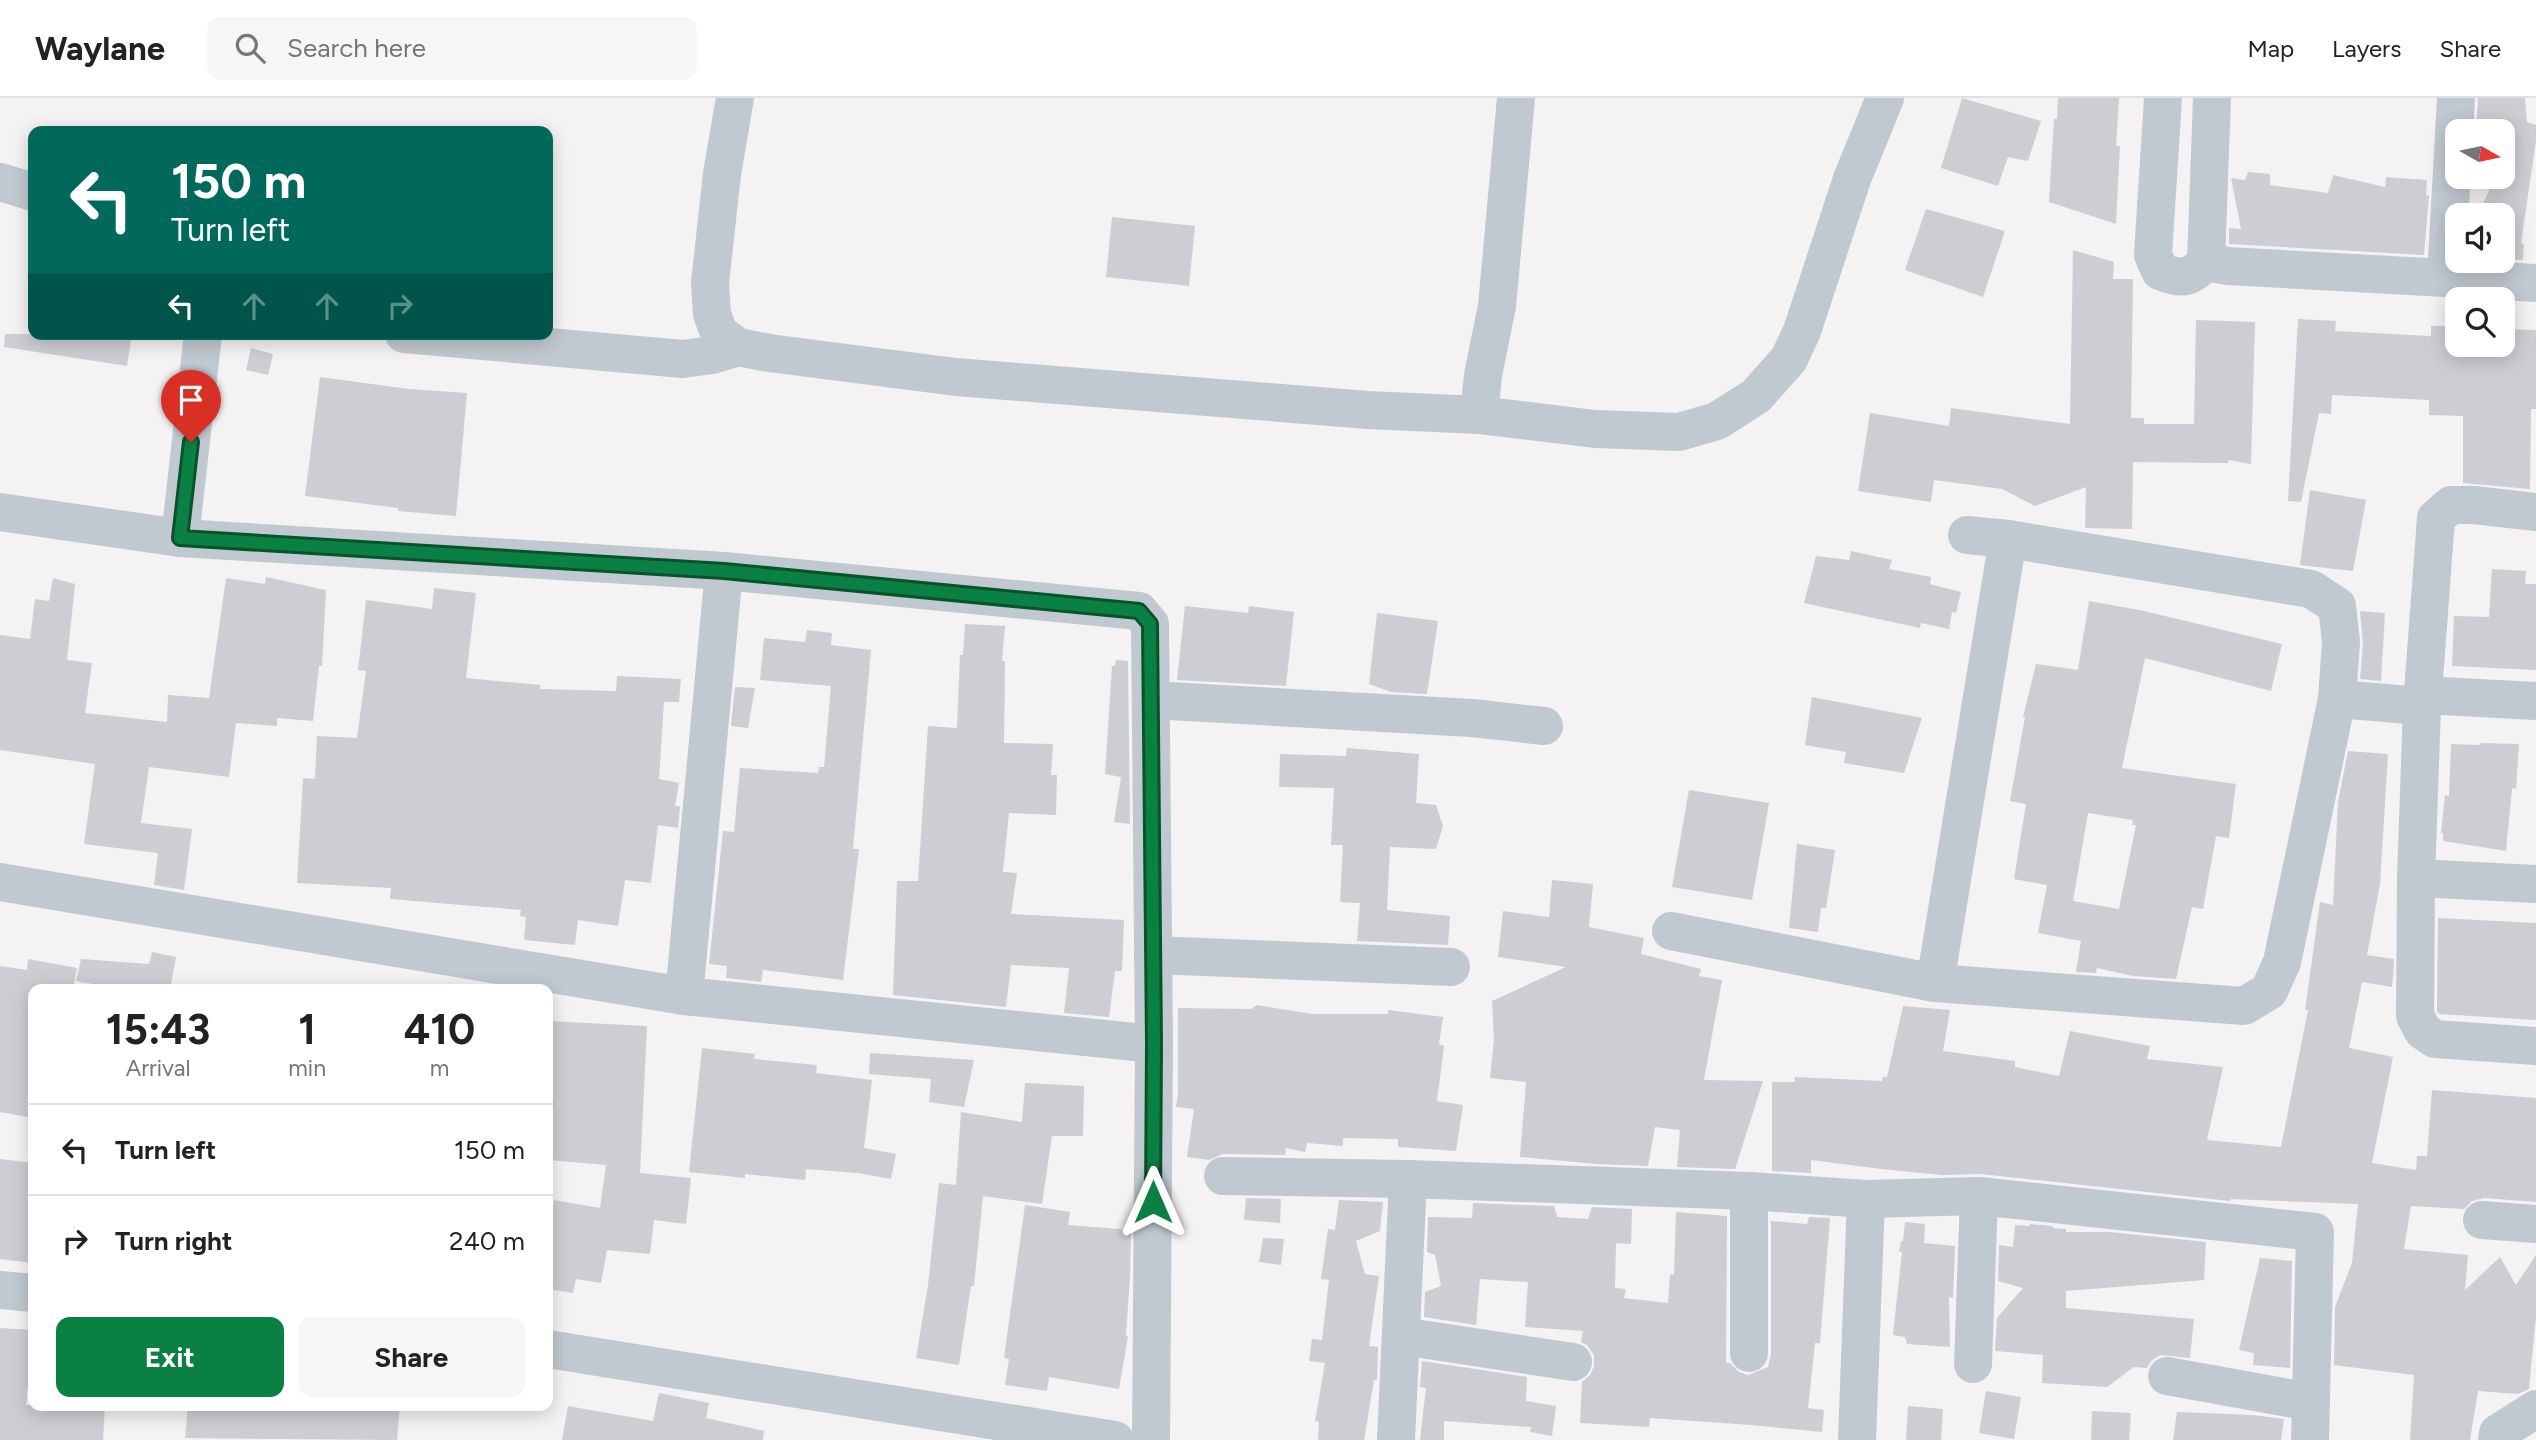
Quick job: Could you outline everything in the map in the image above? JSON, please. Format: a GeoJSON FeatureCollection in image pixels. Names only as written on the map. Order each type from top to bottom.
{"type":"FeatureCollection","features":[{"type":"Feature","properties":{"kind":"street"},"geometry":{"type":"LineString","coordinates":[[735,98],[722,174],[709,283],[712,314],[719,333],[738,347],[956,377],[1368,410],[1479,415],[1595,429],[1679,432],[1717,421],[1756,396],[1789,359],[1852,179],[1885,98]]}},
{"type":"Feature","properties":{"kind":"street"},"geometry":{"type":"LineString","coordinates":[[1479,415],[1483,375],[1497,306],[1516,98]]}},
{"type":"Feature","properties":{"kind":"street"},"geometry":{"type":"LineString","coordinates":[[2164,98],[2154,255],[2160,271],[2176,278],[2195,273],[2206,262],[2212,98]]}},
{"type":"Feature","properties":{"kind":"street"},"geometry":{"type":"LineString","coordinates":[[2446,277],[2456,98]]}},
{"type":"Feature","properties":{"kind":"street"},"geometry":{"type":"LineString","coordinates":[[0,183],[28,191]]}},
{"type":"Feature","properties":{"kind":"street"},"geometry":{"type":"LineString","coordinates":[[2206,262],[2228,266],[2536,283]]}},
{"type":"Feature","properties":{"kind":"street"},"geometry":{"type":"LineString","coordinates":[[180,538],[202,340]]}},
{"type":"Feature","properties":{"kind":"street"},"geometry":{"type":"LineString","coordinates":[[471,340],[683,359],[712,355],[738,347]]}},
{"type":"Feature","properties":{"kind":"street"},"geometry":{"type":"LineString","coordinates":[[2536,512],[2451,505],[2436,518],[2422,700],[2415,1016],[2423,1031],[2435,1039],[2536,1046]]}},
{"type":"Feature","properties":{"kind":"street"},"geometry":{"type":"LineString","coordinates":[[0,512],[180,538],[724,571],[1139,611],[1150,624],[1154,1044],[1151,1440]]}},
{"type":"Feature","properties":{"kind":"street"},"geometry":{"type":"LineString","coordinates":[[1671,931],[1935,983],[2245,1006],[2269,990],[2282,962],[2337,699],[2341,642],[2337,606],[2311,589],[2008,539],[1967,535]]}},
{"type":"Feature","properties":{"kind":"street"},"geometry":{"type":"LineString","coordinates":[[1935,983],[2008,539]]}},
{"type":"Feature","properties":{"kind":"street"},"geometry":{"type":"LineString","coordinates":[[684,996],[724,571]]}},
{"type":"Feature","properties":{"kind":"street"},"geometry":{"type":"LineString","coordinates":[[2337,699],[2536,701]]}},
{"type":"Feature","properties":{"kind":"street"},"geometry":{"type":"LineString","coordinates":[[1151,700],[1472,718],[1544,726]]}},
{"type":"Feature","properties":{"kind":"street"},"geometry":{"type":"LineString","coordinates":[[2416,878],[2536,884]]}},
{"type":"Feature","properties":{"kind":"street"},"geometry":{"type":"LineString","coordinates":[[0,882],[684,996],[1154,1044]]}},
{"type":"Feature","properties":{"kind":"street"},"geometry":{"type":"LineString","coordinates":[[1153,955],[1451,967]]}},
{"type":"Feature","properties":{"kind":"street"},"geometry":{"type":"LineString","coordinates":[[1223,1176],[1749,1191],[1866,1199],[1979,1196],[2315,1232],[2310,1440]]}},
{"type":"Feature","properties":{"kind":"street"},"geometry":{"type":"LineString","coordinates":[[1396,1440],[1408,1180]]}},
{"type":"Feature","properties":{"kind":"street"},"geometry":{"type":"LineString","coordinates":[[1749,1191],[1749,1353]]}},
{"type":"Feature","properties":{"kind":"street"},"geometry":{"type":"LineString","coordinates":[[1973,1364],[1979,1196]]}},
{"type":"Feature","properties":{"kind":"street"},"geometry":{"type":"LineString","coordinates":[[1857,1440],[1866,1199]]}},
{"type":"Feature","properties":{"kind":"street"},"geometry":{"type":"LineString","coordinates":[[2482,1220],[2536,1224]]}},
{"type":"Feature","properties":{"kind":"street"},"geometry":{"type":"LineString","coordinates":[[0,1290],[28,1293]]}},
{"type":"Feature","properties":{"kind":"street"},"geometry":{"type":"LineString","coordinates":[[1401,1336],[1573,1362]]}},
{"type":"Feature","properties":{"kind":"street"},"geometry":{"type":"LineString","coordinates":[[553,1350],[1115,1440]]}},
{"type":"Feature","properties":{"kind":"street"},"geometry":{"type":"LineString","coordinates":[[2166,1377],[2311,1402]]}},
{"type":"Feature","properties":{"kind":"street"},"geometry":{"type":"LineString","coordinates":[[2497,1440],[2498,1433],[2536,1409]]}},
{"type":"Feature","properties":{"kind":"building"},"geometry":{"type":"Polygon","coordinates":[[[1962,98],[2041,121],[2028,161],[2008,157],[1998,186],[1941,168],[1962,98]]]}},
{"type":"Feature","properties":{"kind":"building"},"geometry":{"type":"Polygon","coordinates":[[[2058,98],[2119,98],[2116,146],[2120,146],[2116,224],[2049,202],[2054,119],[2057,119],[2058,98]]]}},
{"type":"Feature","properties":{"kind":"building"},"geometry":{"type":"Polygon","coordinates":[[[2478,98],[2525,98],[2527,122],[2536,125],[2521,243],[2524,244],[2523,260],[2515,260],[2515,203],[2483,203],[2490,189],[2515,189],[2515,119],[2477,119],[2478,98]]]}},
{"type":"Feature","properties":{"kind":"building"},"geometry":{"type":"Polygon","coordinates":[[[2248,172],[2270,174],[2270,185],[2328,193],[2333,175],[2385,187],[2386,177],[2427,180],[2426,195],[2429,196],[2424,255],[2229,244],[2229,228],[2241,229],[2231,178],[2245,180],[2248,172]]]}},
{"type":"Feature","properties":{"kind":"building"},"geometry":{"type":"Polygon","coordinates":[[[1926,209],[2005,231],[1983,297],[1905,270],[1926,209]]]}},
{"type":"Feature","properties":{"kind":"building"},"geometry":{"type":"Polygon","coordinates":[[[1112,217],[1195,226],[1189,286],[1106,277],[1112,217]]]}},
{"type":"Feature","properties":{"kind":"building"},"geometry":{"type":"Polygon","coordinates":[[[2073,250],[2114,262],[2113,279],[2133,279],[2131,418],[2144,418],[2144,424],[2194,424],[2196,320],[2255,322],[2251,464],[2228,460],[2228,463],[2133,462],[2132,529],[2085,528],[2086,487],[2035,506],[2002,489],[1934,480],[1931,502],[1858,491],[1870,413],[1949,426],[1951,408],[2070,424],[2073,250]]]}},
{"type":"Feature","properties":{"kind":"building"},"geometry":{"type":"Polygon","coordinates":[[[2298,319],[2336,321],[2335,331],[2431,336],[2431,326],[2445,326],[2445,357],[2515,357],[2515,329],[2536,330],[2536,409],[2531,409],[2530,489],[2463,483],[2463,416],[2429,415],[2429,400],[2332,395],[2331,414],[2319,413],[2301,502],[2288,501],[2298,319]]]}},
{"type":"Feature","properties":{"kind":"building"},"geometry":{"type":"Polygon","coordinates":[[[5,334],[28,334],[28,340],[131,340],[127,366],[4,347],[5,334]]]}},
{"type":"Feature","properties":{"kind":"building"},"geometry":{"type":"Polygon","coordinates":[[[251,348],[273,354],[268,375],[246,370],[251,348]]]}},
{"type":"Feature","properties":{"kind":"building"},"geometry":{"type":"Polygon","coordinates":[[[320,377],[409,389],[467,393],[456,516],[398,511],[398,508],[305,496],[320,377]]]}},
{"type":"Feature","properties":{"kind":"building"},"geometry":{"type":"Polygon","coordinates":[[[2310,490],[2366,500],[2353,571],[2300,565],[2310,490]]]}},
{"type":"Feature","properties":{"kind":"building"},"geometry":{"type":"Polygon","coordinates":[[[1851,551],[1892,560],[1889,569],[1931,577],[1930,584],[1961,592],[1956,613],[1952,612],[1949,629],[1921,623],[1920,628],[1804,603],[1816,556],[1849,560],[1851,551]]]}},
{"type":"Feature","properties":{"kind":"building"},"geometry":{"type":"Polygon","coordinates":[[[2492,569],[2526,571],[2525,584],[2536,584],[2536,670],[2452,666],[2454,616],[2489,617],[2492,569]]]}},
{"type":"Feature","properties":{"kind":"building"},"geometry":{"type":"Polygon","coordinates":[[[266,577],[326,590],[322,666],[319,666],[313,721],[277,718],[277,726],[236,723],[229,777],[149,767],[141,823],[192,829],[184,890],[154,885],[158,853],[84,844],[95,764],[0,750],[0,635],[30,639],[35,599],[49,601],[53,578],[75,584],[67,660],[92,663],[85,713],[167,722],[168,695],[209,698],[226,578],[265,584],[266,577]]]}},
{"type":"Feature","properties":{"kind":"building"},"geometry":{"type":"Polygon","coordinates":[[[434,588],[476,593],[466,678],[540,685],[540,689],[616,691],[617,676],[681,679],[679,702],[664,702],[659,779],[679,783],[675,806],[680,806],[678,828],[658,825],[651,883],[625,880],[618,926],[578,920],[575,945],[524,940],[526,917],[520,916],[521,910],[390,899],[391,888],[297,883],[303,778],[315,779],[317,736],[357,738],[366,671],[358,670],[366,600],[432,609],[434,588]]]}},
{"type":"Feature","properties":{"kind":"building"},"geometry":{"type":"Polygon","coordinates":[[[2089,601],[2144,611],[2282,644],[2271,691],[2145,658],[2122,768],[2236,784],[2229,838],[2216,836],[2203,909],[2192,907],[2176,979],[2133,976],[2097,968],[2096,973],[2076,972],[2081,941],[2038,933],[2047,885],[2014,879],[2026,804],[2010,801],[2023,717],[2036,664],[2078,670],[2089,601]],[[2088,813],[2073,901],[2119,909],[2136,825],[2132,825],[2133,820],[2088,813]]]}},
{"type":"Feature","properties":{"kind":"building"},"geometry":{"type":"Polygon","coordinates":[[[1185,606],[1248,613],[1249,606],[1294,612],[1286,686],[1177,680],[1185,606]]]}},
{"type":"Feature","properties":{"kind":"building"},"geometry":{"type":"Polygon","coordinates":[[[2360,611],[2385,613],[2381,681],[2360,679],[2363,643],[2360,611]]]}},
{"type":"Feature","properties":{"kind":"building"},"geometry":{"type":"Polygon","coordinates":[[[1377,613],[1438,621],[1427,694],[1391,692],[1369,684],[1377,613]]]}},
{"type":"Feature","properties":{"kind":"building"},"geometry":{"type":"Polygon","coordinates":[[[965,624],[1005,626],[1002,661],[1005,661],[1004,743],[1053,744],[1051,775],[1057,775],[1056,815],[1009,813],[1003,872],[1017,873],[1011,914],[1124,920],[1122,971],[1115,971],[1109,1017],[1064,1013],[1069,968],[1011,965],[1006,1007],[893,995],[897,881],[918,881],[928,726],[957,728],[960,655],[963,655],[965,624]]]}},
{"type":"Feature","properties":{"kind":"building"},"geometry":{"type":"Polygon","coordinates":[[[807,630],[832,633],[831,645],[871,650],[853,849],[859,849],[843,980],[763,970],[761,982],[726,978],[727,966],[709,964],[723,831],[734,832],[740,768],[818,773],[819,767],[824,767],[831,686],[760,680],[764,638],[805,642],[807,630]]]}},
{"type":"Feature","properties":{"kind":"building"},"geometry":{"type":"Polygon","coordinates":[[[1116,660],[1128,661],[1130,824],[1114,822],[1121,777],[1105,774],[1112,666],[1115,666],[1116,660]]]}},
{"type":"Feature","properties":{"kind":"building"},"geometry":{"type":"Polygon","coordinates":[[[735,687],[755,688],[748,728],[731,726],[735,687]]]}},
{"type":"Feature","properties":{"kind":"building"},"geometry":{"type":"Polygon","coordinates":[[[1812,697],[1922,718],[1904,773],[1844,763],[1846,752],[1805,745],[1812,697]]]}},
{"type":"Feature","properties":{"kind":"building"},"geometry":{"type":"Polygon","coordinates":[[[2451,744],[2519,744],[2516,789],[2512,788],[2506,851],[2443,841],[2441,833],[2445,795],[2449,796],[2451,744]]]}},
{"type":"Feature","properties":{"kind":"building"},"geometry":{"type":"Polygon","coordinates":[[[1347,748],[1419,754],[1416,803],[1436,805],[1443,826],[1436,849],[1390,847],[1387,910],[1450,916],[1448,945],[1357,941],[1360,903],[1340,902],[1343,845],[1331,845],[1334,788],[1279,787],[1280,754],[1346,756],[1347,748]]]}},
{"type":"Feature","properties":{"kind":"building"},"geometry":{"type":"Polygon","coordinates":[[[2348,751],[2388,754],[2380,884],[2367,955],[2394,959],[2392,987],[2362,982],[2349,1048],[2393,1057],[2372,1163],[2416,1170],[2417,1156],[2427,1156],[2432,1090],[2536,1098],[2536,1202],[2484,1198],[2472,1201],[2464,1209],[2411,1206],[2404,1249],[2468,1255],[2465,1290],[2500,1257],[2516,1285],[2536,1255],[2536,1316],[2529,1389],[2518,1394],[2478,1391],[2470,1440],[2410,1440],[2414,1375],[2334,1365],[2335,1307],[2352,1263],[2358,1204],[2230,1201],[1981,1174],[1942,1175],[1811,1160],[1811,1173],[1772,1171],[1772,1082],[1795,1082],[1795,1077],[1882,1081],[1883,1077],[1887,1077],[1903,1006],[1950,1010],[1943,1051],[2015,1061],[2015,1067],[2059,1076],[2070,1031],[2150,1046],[2147,1059],[2223,1067],[2207,1140],[2281,1147],[2308,1010],[2305,1010],[2320,902],[2333,905],[2338,802],[2348,751]]]}},
{"type":"Feature","properties":{"kind":"building"},"geometry":{"type":"Polygon","coordinates":[[[1689,790],[1769,803],[1752,900],[1672,887],[1689,790]]]}},
{"type":"Feature","properties":{"kind":"building"},"geometry":{"type":"Polygon","coordinates":[[[1797,844],[1835,850],[1826,908],[1821,908],[1818,932],[1789,928],[1797,844]]]}},
{"type":"Feature","properties":{"kind":"building"},"geometry":{"type":"Polygon","coordinates":[[[1552,880],[1593,884],[1589,927],[1644,938],[1641,954],[1701,969],[1699,976],[1722,980],[1704,1080],[1763,1081],[1735,1169],[1677,1167],[1680,1130],[1655,1127],[1648,1166],[1520,1157],[1526,1082],[1490,1078],[1494,1039],[1492,1001],[1566,967],[1498,957],[1503,911],[1549,917],[1552,880]]]}},
{"type":"Feature","properties":{"kind":"building"},"geometry":{"type":"Polygon","coordinates":[[[2438,918],[2536,923],[2536,1020],[2439,1014],[2438,918]]]}},
{"type":"Feature","properties":{"kind":"building"},"geometry":{"type":"Polygon","coordinates":[[[152,952],[176,957],[171,984],[93,984],[76,981],[81,959],[149,964],[152,952]]]}},
{"type":"Feature","properties":{"kind":"building"},"geometry":{"type":"Polygon","coordinates":[[[28,959],[77,968],[74,984],[28,984],[28,1117],[0,1112],[0,966],[27,970],[28,959]]]}},
{"type":"Feature","properties":{"kind":"building"},"geometry":{"type":"Polygon","coordinates":[[[1257,1005],[1312,1014],[1388,1014],[1388,1010],[1443,1017],[1439,1044],[1444,1046],[1437,1101],[1463,1105],[1456,1151],[1398,1147],[1398,1139],[1343,1138],[1343,1146],[1307,1143],[1305,1152],[1286,1148],[1285,1155],[1223,1154],[1209,1160],[1187,1157],[1194,1109],[1176,1107],[1178,1008],[1251,1009],[1257,1005]]]}},
{"type":"Feature","properties":{"kind":"building"},"geometry":{"type":"Polygon","coordinates":[[[553,1021],[647,1026],[640,1173],[691,1178],[686,1224],[654,1220],[650,1254],[607,1250],[601,1283],[576,1279],[573,1293],[553,1290],[554,1200],[600,1208],[606,1165],[553,1160],[553,1021]]]}},
{"type":"Feature","properties":{"kind":"building"},"geometry":{"type":"Polygon","coordinates":[[[702,1048],[755,1054],[754,1059],[817,1065],[816,1073],[872,1080],[864,1148],[896,1154],[891,1179],[858,1173],[806,1169],[805,1180],[745,1174],[745,1178],[689,1172],[702,1048]]]}},
{"type":"Feature","properties":{"kind":"building"},"geometry":{"type":"Polygon","coordinates":[[[870,1053],[974,1060],[964,1107],[929,1102],[931,1079],[869,1074],[870,1053]]]}},
{"type":"Feature","properties":{"kind":"building"},"geometry":{"type":"Polygon","coordinates":[[[1025,1083],[1084,1086],[1083,1136],[1052,1136],[1042,1204],[983,1196],[974,1286],[971,1286],[959,1365],[916,1358],[928,1285],[939,1183],[956,1185],[961,1112],[1022,1122],[1025,1083]]]}},
{"type":"Feature","properties":{"kind":"building"},"geometry":{"type":"Polygon","coordinates":[[[0,1159],[28,1162],[28,1262],[0,1259],[0,1159]]]}},
{"type":"Feature","properties":{"kind":"building"},"geometry":{"type":"Polygon","coordinates":[[[1246,1198],[1281,1199],[1280,1223],[1244,1220],[1246,1198]]]}},
{"type":"Feature","properties":{"kind":"building"},"geometry":{"type":"Polygon","coordinates":[[[1339,1200],[1383,1202],[1380,1231],[1356,1241],[1365,1274],[1379,1276],[1369,1346],[1378,1347],[1377,1380],[1374,1380],[1364,1440],[1318,1440],[1319,1422],[1315,1421],[1325,1363],[1309,1361],[1312,1339],[1322,1340],[1329,1280],[1321,1279],[1328,1229],[1335,1230],[1339,1200]]]}},
{"type":"Feature","properties":{"kind":"building"},"geometry":{"type":"Polygon","coordinates":[[[1473,1203],[1554,1206],[1557,1217],[1588,1219],[1592,1207],[1632,1209],[1631,1244],[1616,1243],[1615,1288],[1626,1289],[1624,1298],[1668,1303],[1670,1274],[1674,1275],[1676,1212],[1727,1216],[1726,1363],[1748,1375],[1768,1367],[1771,1354],[1771,1221],[1807,1224],[1809,1217],[1830,1218],[1820,1343],[1815,1343],[1808,1408],[1824,1410],[1822,1432],[1650,1418],[1649,1427],[1580,1423],[1582,1382],[1590,1375],[1594,1366],[1594,1355],[1587,1345],[1581,1342],[1583,1331],[1525,1327],[1528,1282],[1480,1279],[1476,1325],[1424,1317],[1425,1292],[1441,1286],[1435,1255],[1427,1252],[1428,1217],[1472,1218],[1473,1203]]]}},
{"type":"Feature","properties":{"kind":"building"},"geometry":{"type":"Polygon","coordinates":[[[1025,1205],[1070,1212],[1068,1225],[1131,1230],[1128,1336],[1119,1389],[1049,1377],[1047,1391],[1005,1385],[1009,1359],[1004,1358],[1025,1205]]]}},
{"type":"Feature","properties":{"kind":"building"},"geometry":{"type":"Polygon","coordinates":[[[1905,1222],[1925,1224],[1924,1243],[1955,1246],[1953,1298],[1949,1297],[1950,1347],[1907,1344],[1905,1337],[1893,1335],[1902,1252],[1899,1251],[1905,1222]]]}},
{"type":"Feature","properties":{"kind":"building"},"geometry":{"type":"Polygon","coordinates":[[[2015,1225],[2053,1226],[2066,1229],[2066,1232],[2110,1232],[2206,1242],[2204,1280],[2066,1291],[2066,1308],[2194,1319],[2190,1358],[2160,1355],[2151,1361],[2147,1368],[2134,1367],[2107,1387],[2042,1383],[2043,1355],[1995,1351],[1997,1318],[2023,1288],[1998,1281],[1999,1245],[2013,1247],[2015,1225]]]}},
{"type":"Feature","properties":{"kind":"building"},"geometry":{"type":"Polygon","coordinates":[[[1263,1238],[1284,1239],[1281,1265],[1259,1262],[1263,1238]]]}},
{"type":"Feature","properties":{"kind":"building"},"geometry":{"type":"Polygon","coordinates":[[[2260,1258],[2292,1261],[2290,1368],[2253,1365],[2254,1353],[2239,1350],[2260,1258]]]}},
{"type":"Feature","properties":{"kind":"building"},"geometry":{"type":"Polygon","coordinates":[[[0,1328],[28,1330],[28,1411],[105,1411],[103,1440],[0,1440],[0,1328]]]}},
{"type":"Feature","properties":{"kind":"building"},"geometry":{"type":"Polygon","coordinates":[[[1422,1361],[1527,1377],[1526,1401],[1556,1406],[1552,1436],[1530,1432],[1531,1427],[1444,1421],[1444,1440],[1420,1440],[1426,1388],[1420,1387],[1422,1361]]]}},
{"type":"Feature","properties":{"kind":"building"},"geometry":{"type":"Polygon","coordinates":[[[1986,1391],[2021,1397],[2014,1439],[1979,1433],[1986,1391]]]}},
{"type":"Feature","properties":{"kind":"building"},"geometry":{"type":"Polygon","coordinates":[[[659,1393],[709,1403],[706,1418],[764,1431],[763,1440],[562,1440],[568,1406],[653,1421],[659,1393]]]}},
{"type":"Feature","properties":{"kind":"building"},"geometry":{"type":"Polygon","coordinates":[[[1908,1406],[1943,1409],[1941,1440],[1906,1440],[1908,1406]]]}},
{"type":"Feature","properties":{"kind":"building"},"geometry":{"type":"Polygon","coordinates":[[[187,1411],[399,1411],[397,1440],[185,1438],[187,1411]]]}},
{"type":"Feature","properties":{"kind":"building"},"geometry":{"type":"Polygon","coordinates":[[[2092,1411],[2131,1413],[2129,1440],[2091,1440],[2092,1411]]]}},
{"type":"Feature","properties":{"kind":"building"},"geometry":{"type":"Polygon","coordinates":[[[2177,1412],[2284,1419],[2281,1440],[2173,1440],[2177,1412]]]}},
{"type":"Feature","properties":{"kind":"route"},"geometry":{"type":"LineString","coordinates":[[191,442],[180,538],[724,571],[1139,611],[1150,624],[1153,1202]]}}]}
